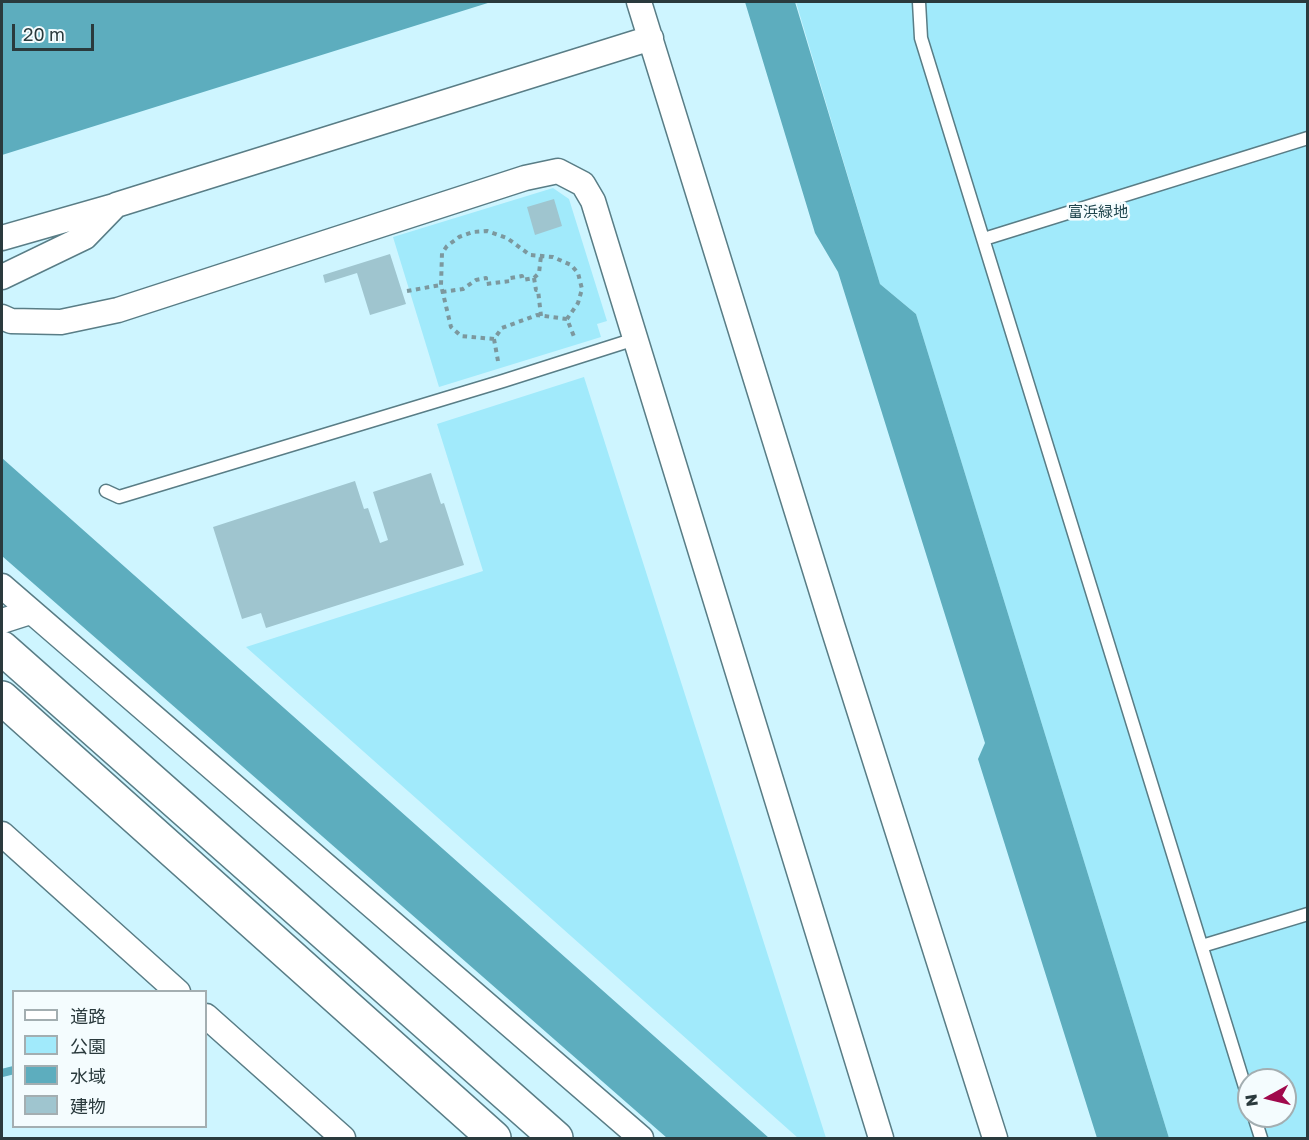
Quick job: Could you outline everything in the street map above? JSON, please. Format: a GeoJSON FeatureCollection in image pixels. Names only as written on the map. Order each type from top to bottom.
{"type":"FeatureCollection","features":[{"type":"Feature","properties":{"kind":"street"},"geometry":{"type":"LineString","coordinates":[[639,2],[833,628],[995,1138]]}},
{"type":"Feature","properties":{"kind":"street"},"geometry":{"type":"LineString","coordinates":[[2,238],[116,205],[651,38]]}},
{"type":"Feature","properties":{"kind":"street"},"geometry":{"type":"LineString","coordinates":[[2,317],[10,321],[61,322],[118,310],[525,178],[558,171],[583,184],[592,201],[881,1138]]}},
{"type":"Feature","properties":{"kind":"street"},"geometry":{"type":"LineString","coordinates":[[2,277],[85,237],[116,205]]}},
{"type":"Feature","properties":{"kind":"street"},"geometry":{"type":"LineString","coordinates":[[2,586],[641,1138]]}},
{"type":"Feature","properties":{"kind":"street"},"geometry":{"type":"LineString","coordinates":[[30,612],[3,640],[556,1138]]}},
{"type":"Feature","properties":{"kind":"street"},"geometry":{"type":"LineString","coordinates":[[2,698],[494,1138]]}},
{"type":"Feature","properties":{"kind":"street"},"geometry":{"type":"LineString","coordinates":[[2,834],[176,990]]}},
{"type":"Feature","properties":{"kind":"street"},"geometry":{"type":"LineString","coordinates":[[207,1017],[343,1138]]}},
{"type":"Feature","properties":{"kind":"lane"},"geometry":{"type":"LineString","coordinates":[[919,2],[921,38],[1239,1068]]}},
{"type":"Feature","properties":{"kind":"lane"},"geometry":{"type":"LineString","coordinates":[[984,239],[1308,138]]}},
{"type":"Feature","properties":{"kind":"lane"},"geometry":{"type":"LineString","coordinates":[[106,491],[119,497],[635,339]]}},
{"type":"Feature","properties":{"kind":"lane"},"geometry":{"type":"LineString","coordinates":[[1202,946],[1308,914]]}},
{"type":"Feature","properties":{"kind":"path"},"geometry":{"type":"LineString","coordinates":[[494,339],[461,336],[451,327],[442,292],[442,254],[447,246],[459,237],[473,232],[488,231],[507,238],[530,255],[552,257],[571,265],[578,273],[582,289],[578,303],[567,319]]}},
{"type":"Feature","properties":{"kind":"path"},"geometry":{"type":"LineString","coordinates":[[442,292],[463,289],[476,280],[486,278],[486,284],[510,281],[510,278],[522,276],[523,280],[534,278],[539,273],[541,256]]}},
{"type":"Feature","properties":{"kind":"path"},"geometry":{"type":"LineString","coordinates":[[534,278],[541,316]]}},
{"type":"Feature","properties":{"kind":"path"},"geometry":{"type":"LineString","coordinates":[[407,291],[441,285]]}},
{"type":"Feature","properties":{"kind":"path"},"geometry":{"type":"LineString","coordinates":[[503,381],[494,339],[501,328],[541,316],[567,319]]}},
{"type":"Feature","properties":{"kind":"path"},"geometry":{"type":"LineString","coordinates":[[567,319],[582,356]]}},
{"type":"Feature","properties":{"kind":"green space","name":"富浜緑地"},"geometry":{"type":"Polygon","coordinates":[[[796,2],[1307,2],[1307,1138],[1169,1138],[916,314],[880,284],[796,2]]]}},
{"type":"Feature","properties":{"kind":"green space"},"geometry":{"type":"Polygon","coordinates":[[[553,188],[569,199],[607,321],[597,324],[601,337],[439,387],[393,237],[553,188]]]}},
{"type":"Feature","properties":{"kind":"green space"},"geometry":{"type":"Polygon","coordinates":[[[584,377],[826,1138],[798,1138],[246,647],[483,571],[437,424],[584,377]]]}},
{"type":"Feature","properties":{"kind":"water"},"geometry":{"type":"Polygon","coordinates":[[[2,2],[491,2],[2,155],[2,2]]]}},
{"type":"Feature","properties":{"kind":"water"},"geometry":{"type":"Polygon","coordinates":[[[745,2],[795,2],[880,284],[916,314],[1169,1138],[1097,1138],[978,759],[985,743],[838,272],[815,233],[745,2]]]}},
{"type":"Feature","properties":{"kind":"water"},"geometry":{"type":"Polygon","coordinates":[[[2,458],[769,1138],[667,1138],[2,556],[2,458]]]}},
{"type":"Feature","properties":{"kind":"building"},"geometry":{"type":"Polygon","coordinates":[[[554,199],[562,226],[535,235],[527,207],[554,199]]]}},
{"type":"Feature","properties":{"kind":"building"},"geometry":{"type":"Polygon","coordinates":[[[390,254],[406,304],[370,315],[357,273],[325,283],[323,275],[390,254]]]}},
{"type":"Feature","properties":{"kind":"building"},"geometry":{"type":"Polygon","coordinates":[[[431,473],[441,504],[444,503],[464,565],[266,628],[261,613],[242,619],[213,527],[355,481],[364,509],[368,508],[380,543],[388,540],[373,492],[431,473]]]}},
{"type":"Feature","properties":{"kind":"waterway"},"geometry":{"type":"LineString","coordinates":[[2,1073],[12,1070]]}}]}
